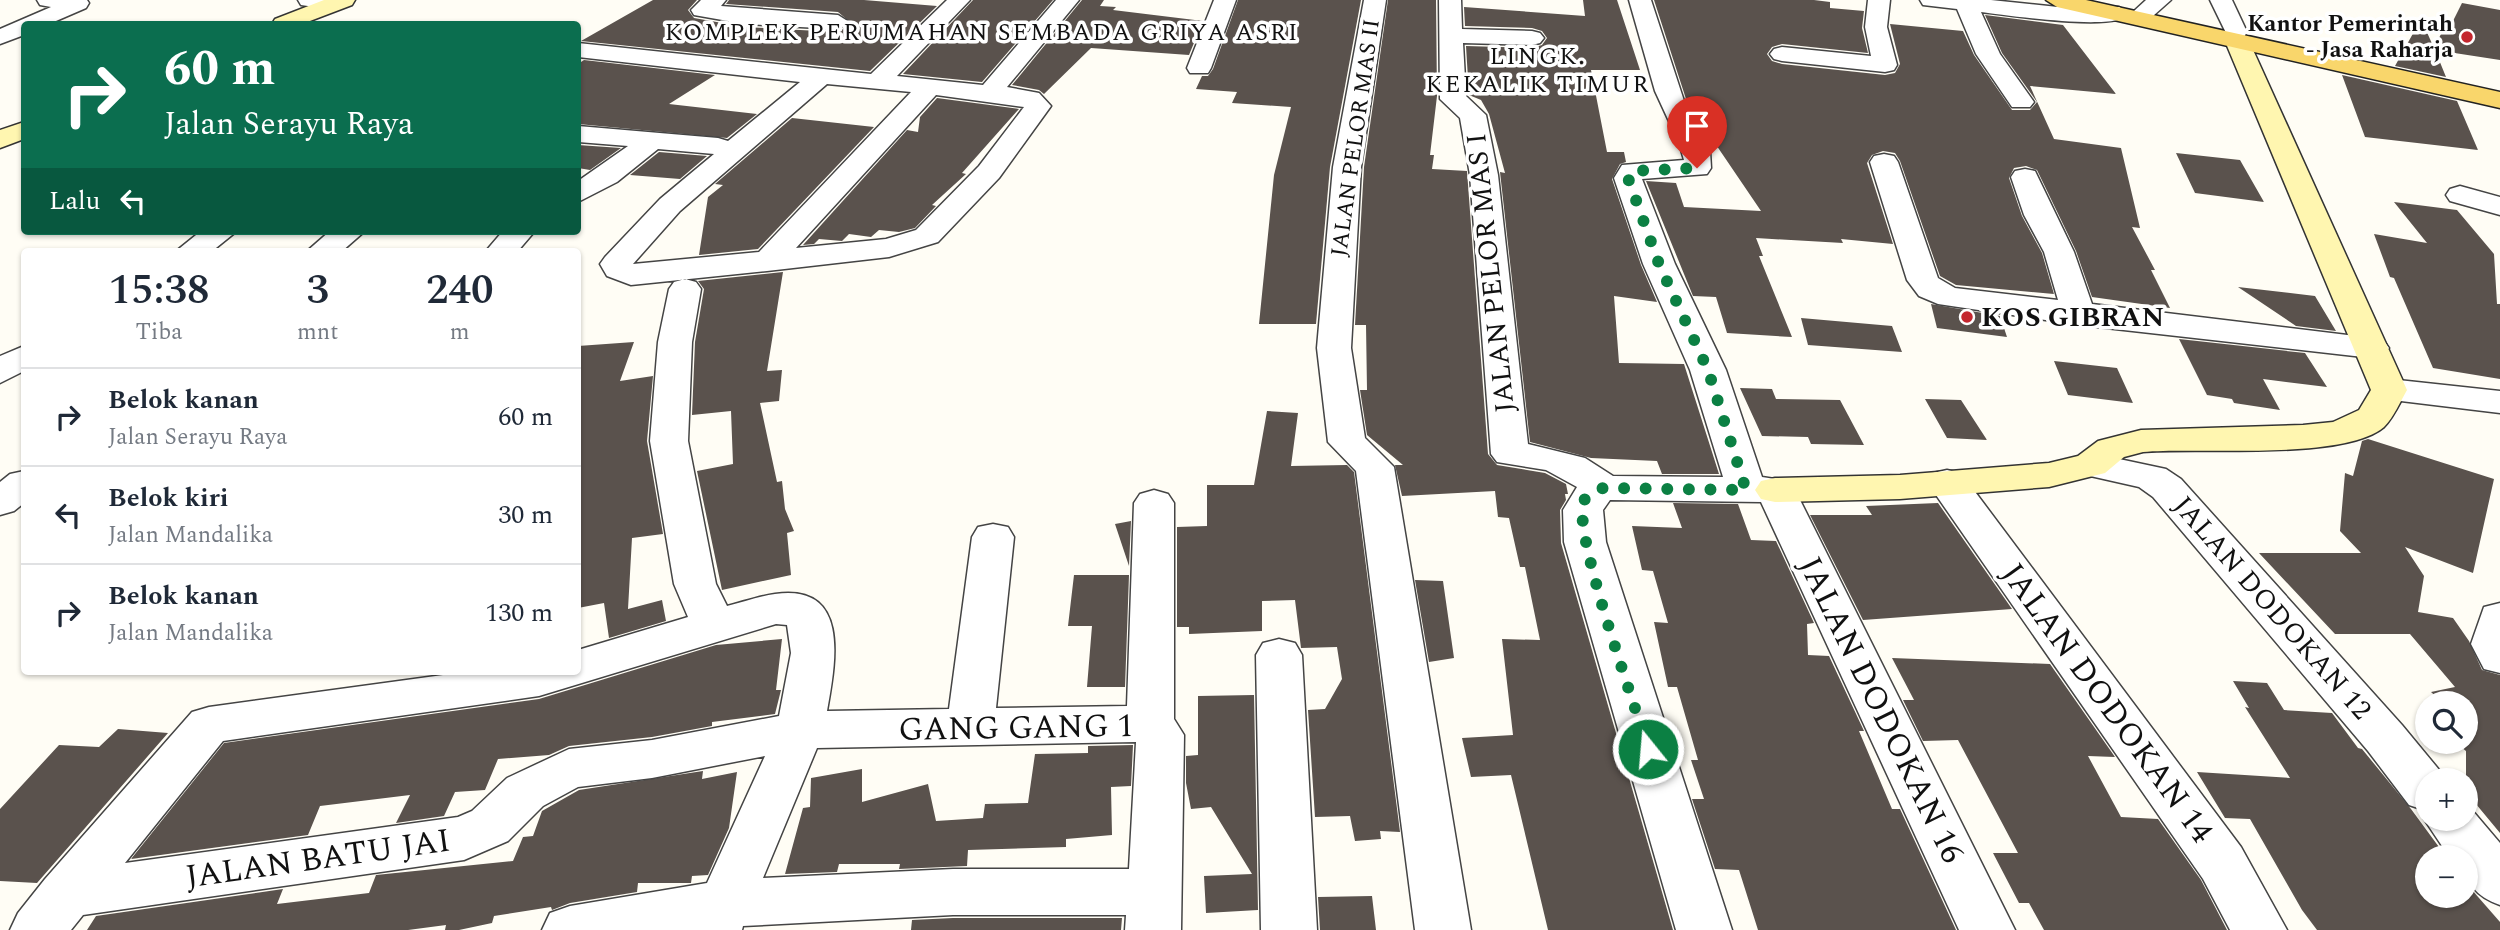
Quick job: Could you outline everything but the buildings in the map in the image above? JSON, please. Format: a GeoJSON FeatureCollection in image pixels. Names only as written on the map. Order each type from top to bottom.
{"type":"FeatureCollection","features":[{"type":"Feature","properties":{"kind":"main road"},"geometry":{"type":"LineString","coordinates":[[2057,0],[2500,90]]}},
{"type":"Feature","properties":{"kind":"main road"},"geometry":{"type":"LineString","coordinates":[[2096,0],[2152,6],[2230,34],[2500,100]]}},
{"type":"Feature","properties":{"kind":"street"},"geometry":{"type":"LineString","coordinates":[[48,0],[82,2]]}},
{"type":"Feature","properties":{"kind":"street"},"geometry":{"type":"LineString","coordinates":[[309,0],[340,2]]}},
{"type":"Feature","properties":{"kind":"street"},"geometry":{"type":"LineString","coordinates":[[715,0],[702,10],[735,16],[838,22]]}},
{"type":"Feature","properties":{"kind":"street"},"geometry":{"type":"LineString","coordinates":[[878,81],[959,0]]}},
{"type":"Feature","properties":{"kind":"street"},"geometry":{"type":"LineString","coordinates":[[989,92],[1068,0]]}},
{"type":"Feature","properties":{"kind":"street"},"geometry":{"type":"LineString","coordinates":[[1199,68],[1225,0]]}},
{"type":"Feature","properties":{"kind":"street","name":"JALAN PELOR MAS II"},"geometry":{"type":"LineString","coordinates":[[1375,0],[1347,167],[1337,274],[1334,348],[1347,442],[1375,467],[1443,930]]}},
{"type":"Feature","properties":{"kind":"street","name":"JALAN PELOR MAS I"},"geometry":{"type":"LineString","coordinates":[[1450,0],[1453,99],[1473,115],[1484,175],[1510,454],[1558,459],[1588,474],[1603,488]]}},
{"type":"Feature","properties":{"kind":"street","name":"JALAN DODOKAN 16"},"geometry":{"type":"LineString","coordinates":[[1640,0],[1672,106],[1692,139],[1698,163],[1697,168],[1632,171],[1628,178],[1659,264],[1761,490],[1987,930]]}},
{"type":"Feature","properties":{"kind":"street"},"geometry":{"type":"LineString","coordinates":[[1782,54],[1883,66],[1885,61],[1876,27],[1879,0]]}},
{"type":"Feature","properties":{"kind":"street"},"geometry":{"type":"LineString","coordinates":[[1931,0],[2058,14],[2119,14]]}},
{"type":"Feature","properties":{"kind":"street"},"geometry":{"type":"LineString","coordinates":[[2205,0],[2230,34]]}},
{"type":"Feature","properties":{"kind":"street"},"geometry":{"type":"LineString","coordinates":[[2221,0],[2230,34],[2389,390]]}},
{"type":"Feature","properties":{"kind":"street"},"geometry":{"type":"LineString","coordinates":[[43,21],[82,2]]}},
{"type":"Feature","properties":{"kind":"street"},"geometry":{"type":"LineString","coordinates":[[291,21],[340,2]]}},
{"type":"Feature","properties":{"kind":"street"},"geometry":{"type":"LineString","coordinates":[[1966,4],[1988,54],[2021,102]]}},
{"type":"Feature","properties":{"kind":"street"},"geometry":{"type":"LineString","coordinates":[[0,37],[21,30]]}},
{"type":"Feature","properties":{"kind":"street"},"geometry":{"type":"LineString","coordinates":[[1452,36],[1532,38]]}},
{"type":"Feature","properties":{"kind":"street"},"geometry":{"type":"LineString","coordinates":[[581,50],[823,75],[929,88],[989,92],[1018,96],[1036,102],[1038,106],[989,172],[927,236],[889,248],[626,274],[618,269],[616,264],[670,205],[823,75]]}},
{"type":"Feature","properties":{"kind":"street"},"geometry":{"type":"LineString","coordinates":[[767,262],[929,88]]}},
{"type":"Feature","properties":{"kind":"street"},"geometry":{"type":"LineString","coordinates":[[0,140],[21,131]]}},
{"type":"Feature","properties":{"kind":"street"},"geometry":{"type":"LineString","coordinates":[[581,134],[718,146]]}},
{"type":"Feature","properties":{"kind":"street"},"geometry":{"type":"LineString","coordinates":[[581,191],[607,176],[653,140]]}},
{"type":"Feature","properties":{"kind":"street"},"geometry":{"type":"LineString","coordinates":[[1884,162],[1923,281],[1930,289],[1949,297],[2079,315],[2372,348]]}},
{"type":"Feature","properties":{"kind":"street"},"geometry":{"type":"LineString","coordinates":[[2025,177],[2039,215],[2059,252],[2079,315]]}},
{"type":"Feature","properties":{"kind":"street"},"geometry":{"type":"LineString","coordinates":[[2460,195],[2500,206]]}},
{"type":"Feature","properties":{"kind":"street"},"geometry":{"type":"LineString","coordinates":[[196,248],[216,235]]}},
{"type":"Feature","properties":{"kind":"street"},"geometry":{"type":"LineString","coordinates":[[327,248],[344,235]]}},
{"type":"Feature","properties":{"kind":"street"},"geometry":{"type":"LineString","coordinates":[[504,248],[516,235]]}},
{"type":"Feature","properties":{"kind":"street"},"geometry":{"type":"LineString","coordinates":[[685,289],[675,342],[669,440],[695,584],[714,625]]}},
{"type":"Feature","properties":{"kind":"street"},"geometry":{"type":"LineString","coordinates":[[0,372],[21,358]]}},
{"type":"Feature","properties":{"kind":"street"},"geometry":{"type":"LineString","coordinates":[[2389,390],[2500,402]]}},
{"type":"Feature","properties":{"kind":"street"},"geometry":{"type":"LineString","coordinates":[[1703,930],[1585,542],[1583,502],[1589,494],[1603,488],[1761,490],[1900,487],[2049,475],[2091,465],[2112,446],[2144,440],[2300,436],[2343,431],[2368,420],[2389,390]]}},
{"type":"Feature","properties":{"kind":"street","name":"JALAN DODOKAN 12"},"geometry":{"type":"LineString","coordinates":[[2091,465],[2152,478],[2166,488],[2415,777]]}},
{"type":"Feature","properties":{"kind":"street","name":"JALAN DODOKAN 14"},"geometry":{"type":"LineString","coordinates":[[1947,482],[2222,863],[2259,930]]}},
{"type":"Feature","properties":{"kind":"street"},"geometry":{"type":"LineString","coordinates":[[0,502],[21,485]]}},
{"type":"Feature","properties":{"kind":"street"},"geometry":{"type":"LineString","coordinates":[[1150,726],[1154,503]]}},
{"type":"Feature","properties":{"kind":"street"},"geometry":{"type":"LineString","coordinates":[[970,728],[993,537]]}},
{"type":"Feature","properties":{"kind":"street"},"geometry":{"type":"LineString","coordinates":[[581,666],[776,609],[795,609],[808,617],[814,653],[800,730],[718,917]]}},
{"type":"Feature","properties":{"kind":"street"},"geometry":{"type":"LineString","coordinates":[[1279,655],[1289,930]]}},
{"type":"Feature","properties":{"kind":"street","name":"JALAN BATU JAI"},"geometry":{"type":"LineString","coordinates":[[51,912],[203,730],[216,722],[550,675]]}},
{"type":"Feature","properties":{"kind":"street","name":"GANG GANG 1"},"geometry":{"type":"LineString","coordinates":[[800,730],[1141,724],[1150,726],[1160,736],[1155,911]]}},
{"type":"Feature","properties":{"kind":"street","name":"JALAN BATU JAI"},"geometry":{"type":"LineString","coordinates":[[51,912],[464,838],[490,826],[525,792],[569,769],[652,759],[800,730]]}},
{"type":"Feature","properties":{"kind":"street"},"geometry":{"type":"LineString","coordinates":[[2460,831],[2500,882]]}},
{"type":"Feature","properties":{"kind":"street"},"geometry":{"type":"LineString","coordinates":[[570,930],[953,892],[1155,911]]}},
{"type":"Feature","properties":{"kind":"place","name":"Kantor Pemerintah - Jasa Raharja"},"geometry":{"type":"Point","coordinates":[2467,37]}},
{"type":"Feature","properties":{"kind":"place","name":"KOS GIBRAN"},"geometry":{"type":"Point","coordinates":[1967,317]}},
{"type":"Feature","properties":{"kind":"district","name":"KOMPLEK PERUMAHAN SEMBADA GRIYA ASRI"},"geometry":{"type":"Point","coordinates":[982,33]}},
{"type":"Feature","properties":{"kind":"district","name":"LINGK. KEKALIK TIMUR"},"geometry":{"type":"Point","coordinates":[1538,71]}},
{"type":"Feature","properties":{"kind":"route"},"geometry":{"type":"LineString","coordinates":[[1648,749],[1585,542],[1583,502],[1589,494],[1603,488],[1746,490],[1708,370],[1659,264],[1628,178],[1632,171],[1697,168]]}}]}
